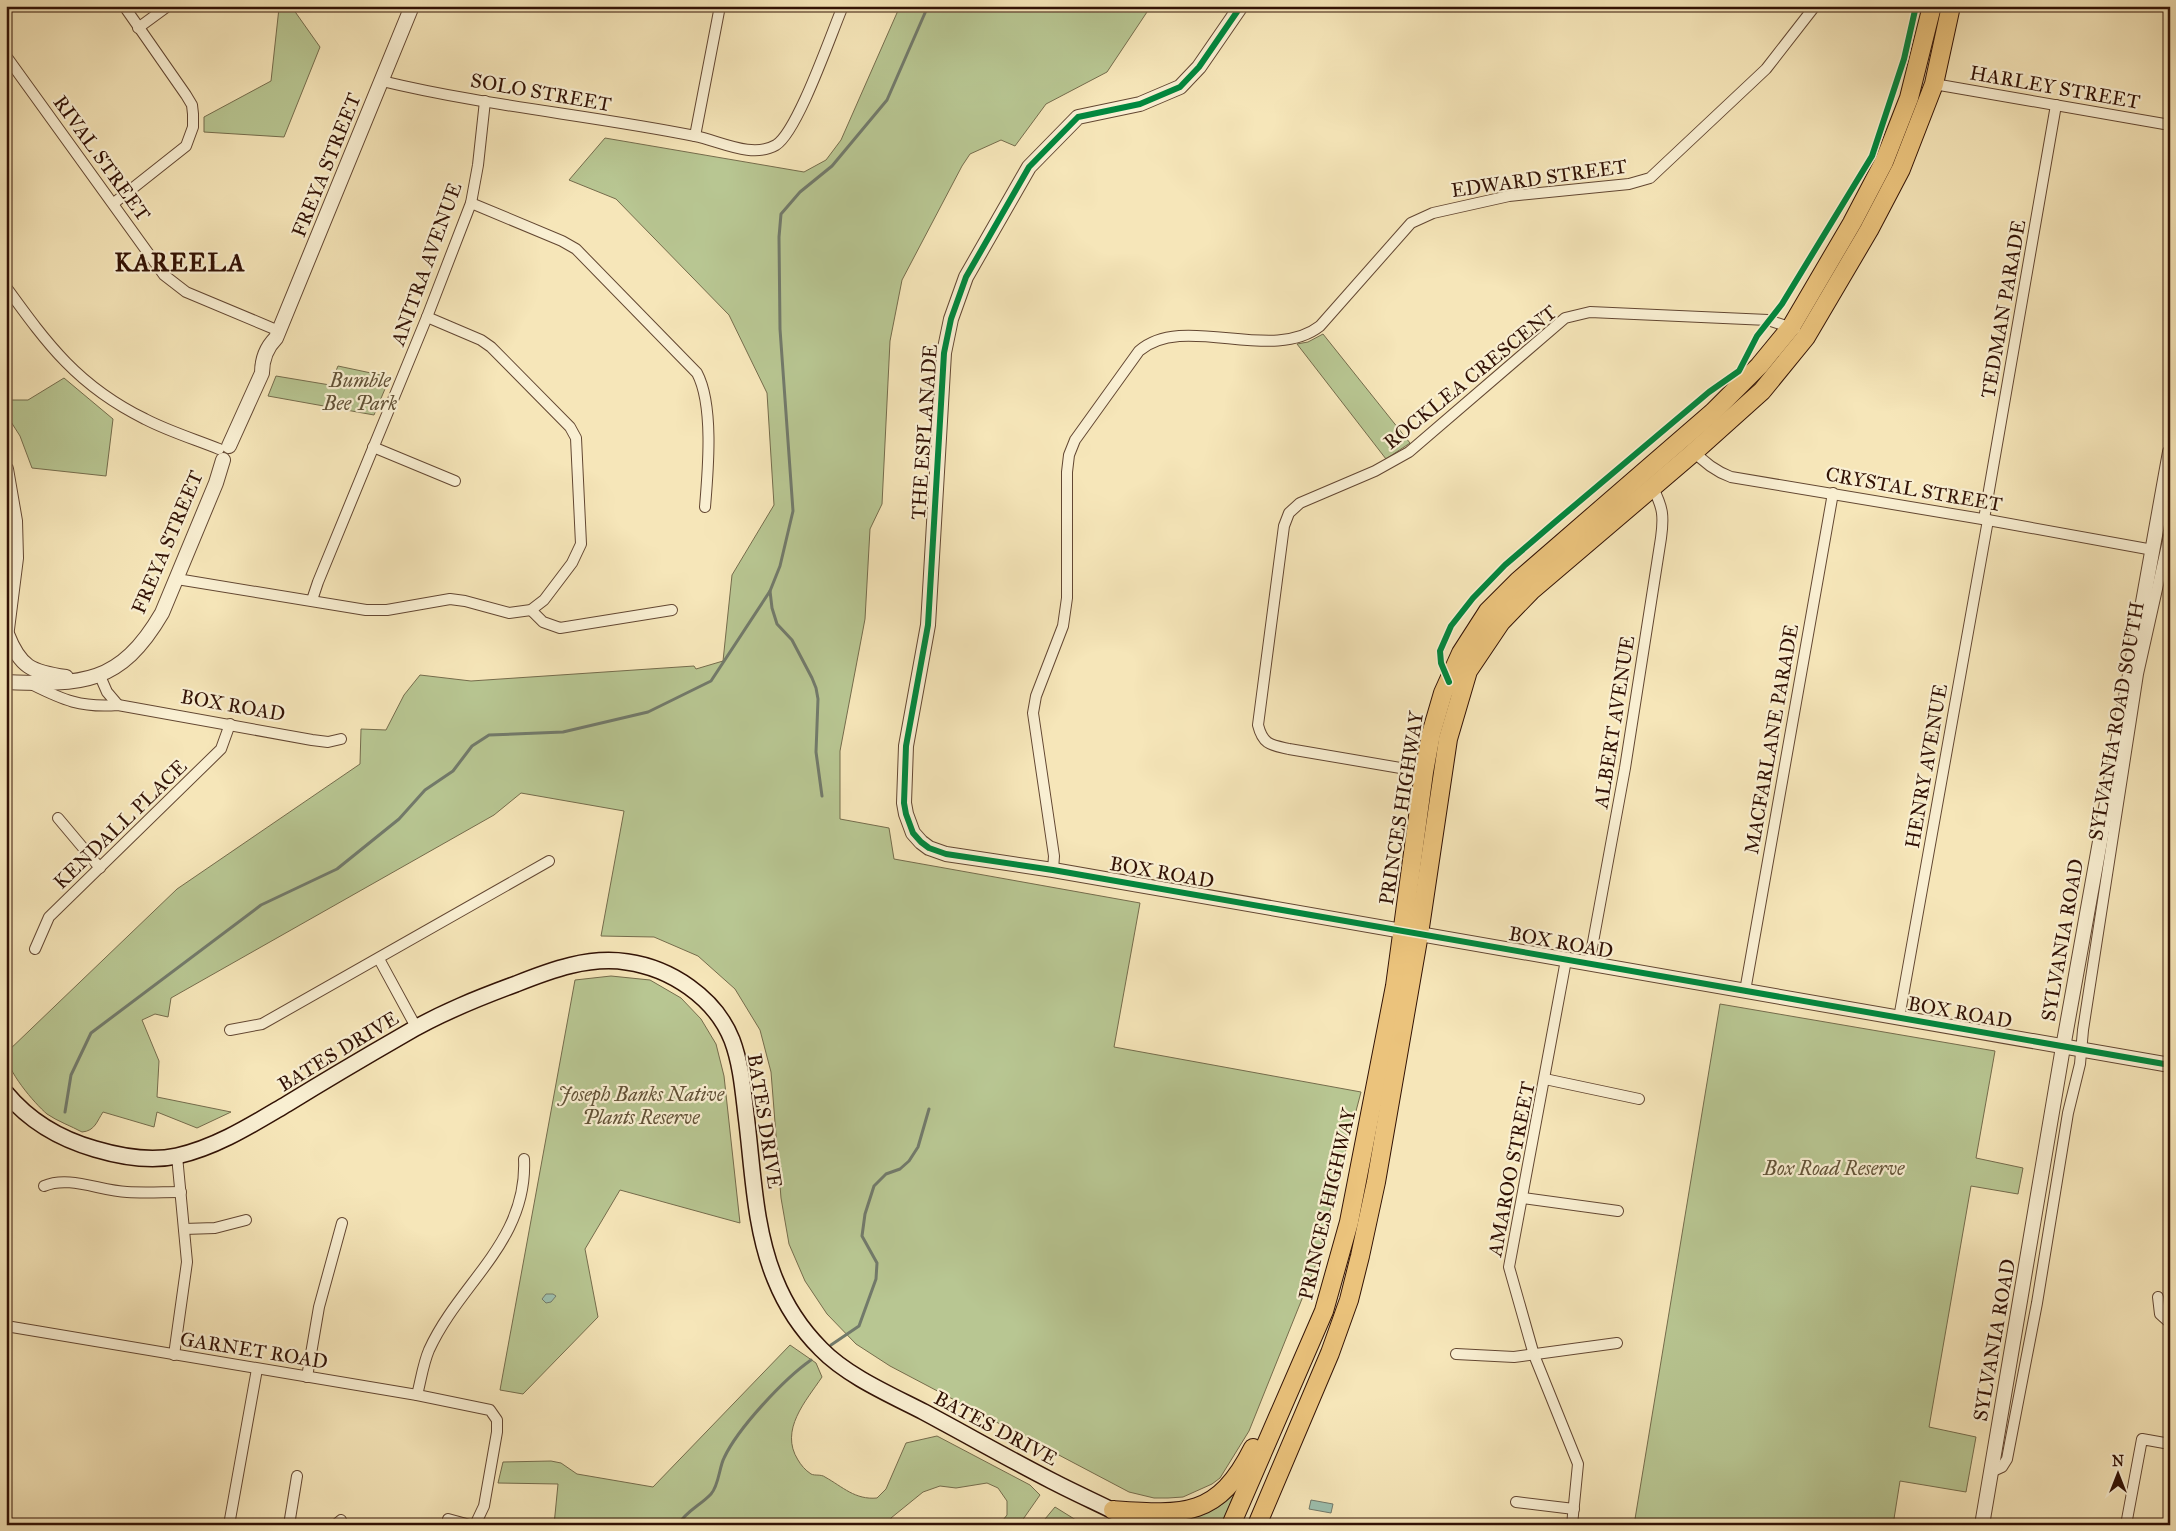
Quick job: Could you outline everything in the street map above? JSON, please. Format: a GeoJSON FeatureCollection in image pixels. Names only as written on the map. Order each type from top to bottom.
{"type":"FeatureCollection","features":[{"type":"Feature","properties":{"kind":"highway","name":"PRINCES HIGHWAY"},"geometry":{"type":"LineString","coordinates":[[1256,1525],[1318,1381],[1349,1300],[1360,1256],[1376,1182],[1411,933],[1448,739],[1468,671],[1501,622],[1531,592],[1653,488],[1762,391],[1806,336],[1869,230],[1901,170],[1934,84],[1951,6]]}},
{"type":"Feature","properties":{"kind":"highway","name":"PRINCES HIGHWAY"},"geometry":{"type":"LineString","coordinates":[[1231,1525],[1324,1311],[1349,1222],[1393,996],[1411,933],[1424,772],[1431,734],[1444,693],[1461,653],[1488,611],[1518,581],[1745,382],[1791,327],[1852,224],[1884,162],[1909,98],[1930,7]]}},
{"type":"Feature","properties":{"kind":"highway"},"geometry":{"type":"LineString","coordinates":[[1113,1510],[1169,1513],[1203,1505],[1216,1498],[1232,1483],[1256,1442],[1272,1428]]}},
{"type":"Feature","properties":{"kind":"highway"},"geometry":{"type":"LineString","coordinates":[[1113,1510],[1130,1525]]}},
{"type":"Feature","properties":{"kind":"main road","name":"BATES DRIVE"},"geometry":{"type":"LineString","coordinates":[[6,1094],[26,1114],[42,1126],[82,1146],[134,1158],[151,1159],[176,1156],[224,1139],[416,1028],[462,1004],[546,972],[580,963],[600,960],[633,962],[652,967],[681,980],[701,997],[717,1015],[731,1037],[740,1068],[757,1204],[765,1248],[775,1280],[788,1306],[823,1351],[848,1370],[883,1390],[1052,1481],[1141,1525]]}},
{"type":"Feature","properties":{"kind":"street"},"geometry":{"type":"LineString","coordinates":[[114,203],[186,146],[192,127],[192,105],[124,6]]}},
{"type":"Feature","properties":{"kind":"street"},"geometry":{"type":"LineString","coordinates":[[138,28],[168,6]]}},
{"type":"Feature","properties":{"kind":"street","name":"FREYA STREET"},"geometry":{"type":"LineString","coordinates":[[96,677],[129,656],[145,639],[162,613],[216,483],[224,452],[262,373],[270,366],[277,347],[277,335],[412,6]]}},
{"type":"Feature","properties":{"kind":"street"},"geometry":{"type":"LineString","coordinates":[[696,136],[720,6]]}},
{"type":"Feature","properties":{"kind":"street","name":"SOLO STREET"},"geometry":{"type":"LineString","coordinates":[[382,81],[485,101],[696,136],[753,150],[769,148],[782,139],[797,117],[843,6]]}},
{"type":"Feature","properties":{"kind":"street","name":"THE ESPLANADE"},"geometry":{"type":"LineString","coordinates":[[946,854],[929,848],[913,833],[904,803],[906,746],[928,625],[944,353],[951,319],[961,288],[1029,167],[1078,117],[1140,104],[1180,87],[1199,67],[1241,6]]}},
{"type":"Feature","properties":{"kind":"street","name":"EDWARD STREET"},"geometry":{"type":"LineString","coordinates":[[1053,870],[1054,856],[1033,713],[1036,696],[1063,626],[1067,598],[1067,472],[1069,455],[1075,440],[1139,351],[1147,344],[1170,337],[1281,340],[1302,337],[1320,326],[1411,223],[1433,212],[1509,196],[1629,184],[1650,178],[1766,69],[1815,6]]}},
{"type":"Feature","properties":{"kind":"street","name":"RIVAL STREET"},"geometry":{"type":"LineString","coordinates":[[6,56],[114,203],[164,275],[186,292],[277,335]]}},
{"type":"Feature","properties":{"kind":"street","name":"HARLEY STREET"},"geometry":{"type":"LineString","coordinates":[[1934,84],[2170,124]]}},
{"type":"Feature","properties":{"kind":"street","name":"ANITRA AVENUE"},"geometry":{"type":"LineString","coordinates":[[312,600],[427,318],[471,203],[478,165],[485,101]]}},
{"type":"Feature","properties":{"kind":"street","name":"TEDMAN PARADE"},"geometry":{"type":"LineString","coordinates":[[1986,519],[2056,106]]}},
{"type":"Feature","properties":{"kind":"street"},"geometry":{"type":"LineString","coordinates":[[471,203],[562,241],[576,249],[697,373],[704,389],[706,401],[708,463],[705,507]]}},
{"type":"Feature","properties":{"kind":"street"},"geometry":{"type":"LineString","coordinates":[[6,287],[46,342],[70,368],[97,391],[146,420],[224,452]]}},
{"type":"Feature","properties":{"kind":"street","name":"ROCKLEA CRESCENT"},"geometry":{"type":"LineString","coordinates":[[1424,772],[1289,749],[1271,745],[1261,737],[1258,725],[1284,526],[1289,513],[1300,503],[1375,472],[1409,452],[1565,318],[1590,312],[1768,320],[1791,327],[1806,336]]}},
{"type":"Feature","properties":{"kind":"street"},"geometry":{"type":"LineString","coordinates":[[177,578],[366,610],[387,610],[450,599],[465,601],[509,614],[531,610],[544,600],[572,563],[581,544],[576,438],[570,427],[491,347],[481,340],[427,318]]}},
{"type":"Feature","properties":{"kind":"street","name":"CRYSTAL STREET"},"geometry":{"type":"LineString","coordinates":[[1682,438],[1694,452],[1718,472],[1731,476],[1986,519],[2153,550]]}},
{"type":"Feature","properties":{"kind":"street"},"geometry":{"type":"LineString","coordinates":[[373,447],[455,481]]}},
{"type":"Feature","properties":{"kind":"street","name":"SYLVANIA ROAD"},"geometry":{"type":"LineString","coordinates":[[1982,1525],[2064,1046],[2153,550],[2166,496],[2170,452]]}},
{"type":"Feature","properties":{"kind":"street"},"geometry":{"type":"LineString","coordinates":[[6,469],[10,500],[16,521],[16,558],[6,636],[16,655],[26,665],[54,675],[96,677],[118,704]]}},
{"type":"Feature","properties":{"kind":"street","name":"ALBERT AVENUE"},"geometry":{"type":"LineString","coordinates":[[1589,964],[1625,768],[1662,538],[1664,519],[1662,505],[1653,488]]}},
{"type":"Feature","properties":{"kind":"street","name":"MACFARLANE PARADE"},"geometry":{"type":"LineString","coordinates":[[1745,991],[1833,493]]}},
{"type":"Feature","properties":{"kind":"street"},"geometry":{"type":"LineString","coordinates":[[6,548],[10,500]]}},
{"type":"Feature","properties":{"kind":"street","name":"HENRY AVENUE"},"geometry":{"type":"LineString","coordinates":[[1899,1018],[1986,519]]}},
{"type":"Feature","properties":{"kind":"street","name":"SYLVANIA ROAD SOUTH"},"geometry":{"type":"LineString","coordinates":[[1991,1472],[2005,1464],[2010,1448],[2037,1303],[2068,1113],[2080,1064],[2138,674],[2170,531]]}},
{"type":"Feature","properties":{"kind":"street"},"geometry":{"type":"LineString","coordinates":[[531,610],[543,622],[560,628],[672,610]]}},
{"type":"Feature","properties":{"kind":"street","name":"BOX ROAD"},"geometry":{"type":"LineString","coordinates":[[6,682],[31,684],[59,683],[96,677]]}},
{"type":"Feature","properties":{"kind":"street","name":"BOX ROAD"},"geometry":{"type":"LineString","coordinates":[[31,684],[64,700],[98,707],[118,704],[312,740],[328,742],[341,739]]}},
{"type":"Feature","properties":{"kind":"street","name":"KENDALL PLACE"},"geometry":{"type":"LineString","coordinates":[[35,949],[49,917],[221,749],[230,724]]}},
{"type":"Feature","properties":{"kind":"street"},"geometry":{"type":"LineString","coordinates":[[58,818],[100,868]]}},
{"type":"Feature","properties":{"kind":"street","name":"BOX ROAD"},"geometry":{"type":"LineString","coordinates":[[946,854],[1053,870],[2170,1065]]}},
{"type":"Feature","properties":{"kind":"street"},"geometry":{"type":"LineString","coordinates":[[230,1030],[262,1024],[549,861]]}},
{"type":"Feature","properties":{"kind":"street"},"geometry":{"type":"LineString","coordinates":[[379,959],[416,1028]]}},
{"type":"Feature","properties":{"kind":"street","name":"AMAROO STREET"},"geometry":{"type":"LineString","coordinates":[[1566,960],[1509,1266],[1534,1355],[1578,1464],[1572,1525]]}},
{"type":"Feature","properties":{"kind":"street"},"geometry":{"type":"LineString","coordinates":[[1545,1079],[1639,1099]]}},
{"type":"Feature","properties":{"kind":"street"},"geometry":{"type":"LineString","coordinates":[[174,1355],[187,1269],[176,1156]]}},
{"type":"Feature","properties":{"kind":"street"},"geometry":{"type":"LineString","coordinates":[[417,1395],[425,1362],[434,1341],[462,1296],[499,1247],[510,1228],[524,1182],[524,1159]]}},
{"type":"Feature","properties":{"kind":"street"},"geometry":{"type":"LineString","coordinates":[[44,1186],[52,1182],[64,1182],[127,1192],[181,1192]]}},
{"type":"Feature","properties":{"kind":"street"},"geometry":{"type":"LineString","coordinates":[[1523,1198],[1618,1211]]}},
{"type":"Feature","properties":{"kind":"street"},"geometry":{"type":"LineString","coordinates":[[184,1229],[215,1228],[246,1220]]}},
{"type":"Feature","properties":{"kind":"street"},"geometry":{"type":"LineString","coordinates":[[307,1377],[319,1307],[342,1223]]}},
{"type":"Feature","properties":{"kind":"street"},"geometry":{"type":"LineString","coordinates":[[2158,1297],[2160,1314],[2170,1324]]}},
{"type":"Feature","properties":{"kind":"street","name":"GARNET ROAD"},"geometry":{"type":"LineString","coordinates":[[6,1326],[484,1408],[494,1413],[497,1420],[497,1432],[484,1506],[475,1525]]}},
{"type":"Feature","properties":{"kind":"street"},"geometry":{"type":"LineString","coordinates":[[1456,1354],[1514,1357],[1617,1343]]}},
{"type":"Feature","properties":{"kind":"street"},"geometry":{"type":"LineString","coordinates":[[229,1525],[257,1369]]}},
{"type":"Feature","properties":{"kind":"street"},"geometry":{"type":"LineString","coordinates":[[2126,1525],[2142,1439],[2170,1444]]}},
{"type":"Feature","properties":{"kind":"street"},"geometry":{"type":"LineString","coordinates":[[289,1525],[297,1476]]}},
{"type":"Feature","properties":{"kind":"street"},"geometry":{"type":"LineString","coordinates":[[1516,1502],[1574,1509]]}},
{"type":"Feature","properties":{"kind":"street"},"geometry":{"type":"LineString","coordinates":[[448,1519],[470,1525]]}},
{"type":"Feature","properties":{"kind":"green space"},"geometry":{"type":"Polygon","coordinates":[[[291,6],[320,47],[284,137],[204,132],[204,117],[271,81],[279,8],[291,6]]]}},
{"type":"Feature","properties":{"kind":"green space"},"geometry":{"type":"Polygon","coordinates":[[[900,6],[1151,6],[1107,72],[1046,104],[1015,146],[1001,140],[970,154],[902,280],[890,341],[882,504],[870,529],[865,619],[840,751],[840,819],[889,828],[894,859],[1140,903],[1114,1047],[1361,1092],[1316,1264],[1249,1431],[1220,1478],[1212,1484],[1183,1497],[1154,1498],[1129,1492],[890,1366],[856,1344],[827,1314],[805,1281],[789,1244],[781,1198],[771,1072],[760,1030],[735,989],[698,956],[654,937],[601,936],[624,811],[521,793],[494,815],[171,998],[168,1017],[155,1014],[142,1020],[159,1061],[157,1097],[231,1112],[197,1128],[157,1112],[154,1127],[103,1112],[93,1128],[82,1132],[47,1114],[22,1086],[7,1060],[6,1053],[177,889],[360,764],[361,729],[386,730],[404,695],[420,675],[471,681],[694,666],[696,669],[723,661],[732,575],[774,505],[767,393],[729,315],[616,199],[569,180],[605,138],[804,172],[826,160],[841,140],[900,6]]]}},
{"type":"Feature","properties":{"kind":"green space"},"geometry":{"type":"Polygon","coordinates":[[[1323,334],[1410,443],[1386,459],[1297,344],[1308,342],[1323,334]]]}},
{"type":"Feature","properties":{"kind":"green space","name":"Bumble Bee Park"},"geometry":{"type":"Polygon","coordinates":[[[338,366],[390,377],[374,415],[268,396],[276,376],[330,385],[338,366]]]}},
{"type":"Feature","properties":{"kind":"green space"},"geometry":{"type":"Polygon","coordinates":[[[64,378],[113,419],[106,476],[32,468],[20,436],[6,414],[6,400],[28,400],[64,378]]]}},
{"type":"Feature","properties":{"kind":"green space","name":"Joseph Banks Native Plants Reserve"},"geometry":{"type":"Polygon","coordinates":[[[611,976],[650,980],[681,998],[701,1019],[716,1044],[724,1076],[740,1223],[620,1190],[585,1249],[598,1317],[523,1394],[500,1390],[575,980],[611,976]]]}},
{"type":"Feature","properties":{"kind":"green space","name":"Box Road Reserve"},"geometry":{"type":"Polygon","coordinates":[[[1720,1004],[1995,1051],[1976,1158],[2023,1168],[2018,1194],[1971,1186],[1929,1427],[1976,1437],[1966,1492],[1900,1481],[1893,1525],[1634,1525],[1720,1004]]]}},
{"type":"Feature","properties":{"kind":"green space"},"geometry":{"type":"Polygon","coordinates":[[[790,1345],[816,1363],[822,1377],[802,1406],[793,1427],[791,1438],[798,1460],[811,1474],[823,1476],[856,1495],[877,1498],[886,1489],[906,1443],[937,1436],[1030,1485],[1040,1495],[1019,1525],[999,1525],[1007,1515],[1007,1501],[998,1488],[987,1483],[956,1488],[940,1486],[923,1492],[891,1518],[890,1525],[554,1525],[558,1484],[498,1483],[503,1462],[551,1461],[561,1463],[577,1474],[653,1487],[790,1345]]]}},
{"type":"Feature","properties":{"kind":"green space"},"geometry":{"type":"Polygon","coordinates":[[[1235,1493],[1221,1525],[1169,1525],[1165,1521],[1185,1519],[1211,1511],[1235,1493]]]}},
{"type":"Feature","properties":{"kind":"green space"},"geometry":{"type":"Polygon","coordinates":[[[1055,1507],[1084,1525],[1040,1525],[1055,1507]]]}},
{"type":"Feature","properties":{"kind":"shaded area"},"geometry":{"type":"Polygon","coordinates":[[[546,1294],[556,1296],[551,1302],[546,1303],[542,1299],[546,1294]]]}},
{"type":"Feature","properties":{"kind":"shaded area"},"geometry":{"type":"Polygon","coordinates":[[[1311,1500],[1333,1504],[1331,1513],[1309,1509],[1311,1500]]]}},
{"type":"Feature","properties":{"kind":"waterway"},"geometry":{"type":"LineString","coordinates":[[65,1112],[71,1075],[91,1033],[261,905],[337,869],[399,819],[425,790],[453,771],[472,746],[489,735],[563,732],[648,712],[711,681],[770,591],[780,566],[793,511],[780,329],[779,237],[781,214],[800,192],[832,166],[887,100],[928,6]]}},
{"type":"Feature","properties":{"kind":"waterway"},"geometry":{"type":"LineString","coordinates":[[770,591],[772,608],[777,624],[792,640],[816,688],[818,699],[816,752],[822,796]]}},
{"type":"Feature","properties":{"kind":"waterway"},"geometry":{"type":"LineString","coordinates":[[831,1345],[859,1326],[876,1279],[877,1263],[862,1236],[865,1214],[874,1186],[886,1174],[900,1169],[909,1161],[918,1147],[929,1109]]}},
{"type":"Feature","properties":{"kind":"waterway"},"geometry":{"type":"LineString","coordinates":[[678,1525],[685,1516],[714,1490],[724,1458],[751,1419],[775,1391],[811,1360]]}},
{"type":"Feature","properties":{"kind":"cycle path"},"geometry":{"type":"LineString","coordinates":[[1241,6],[1199,67],[1180,87],[1140,104],[1078,117],[1029,167],[966,277],[951,319],[944,353],[928,625],[906,746],[904,803],[913,833],[929,848],[946,854],[1053,870],[2170,1065]]}},
{"type":"Feature","properties":{"kind":"cycle path"},"geometry":{"type":"LineString","coordinates":[[1449,682],[1441,663],[1440,651],[1451,626],[1473,598],[1505,565],[1555,522],[1709,392],[1739,371],[1757,336],[1782,304],[1872,156],[1904,59],[1916,6]]}},
{"type":"Feature","properties":{"kind":"district","name":"KAREELA"},"geometry":{"type":"Point","coordinates":[180,262]}}]}
